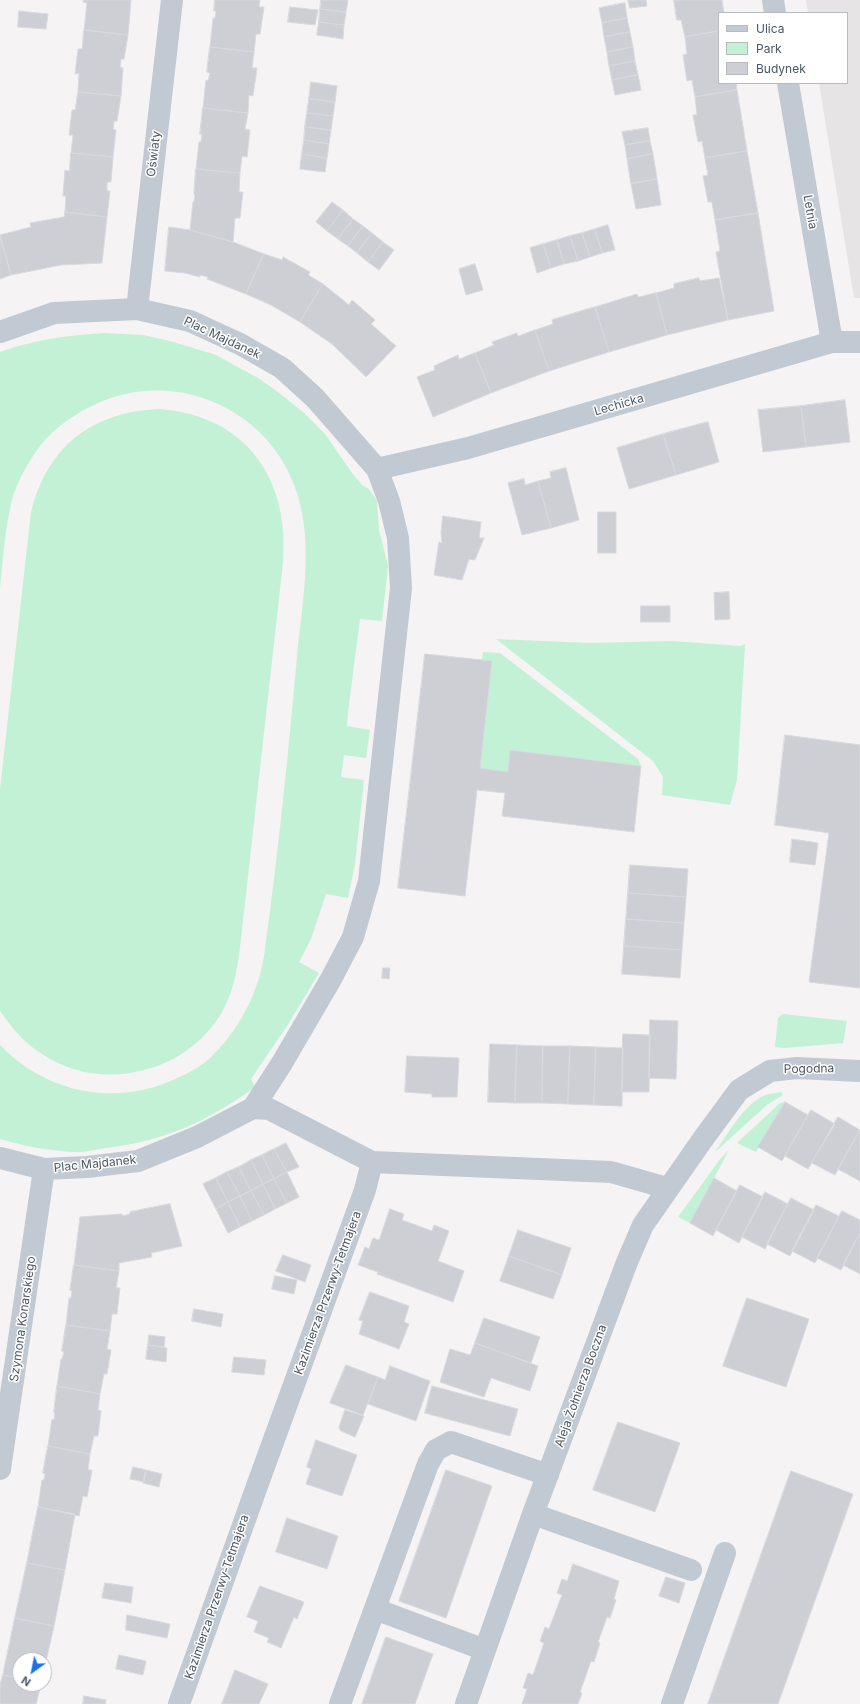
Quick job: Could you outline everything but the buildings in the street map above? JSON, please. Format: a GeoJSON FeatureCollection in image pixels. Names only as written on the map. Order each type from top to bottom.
{"type":"FeatureCollection","features":[{"type":"Feature","properties":{"kind":"street","name":"Oświaty"},"geometry":{"type":"LineString","coordinates":[[137,309],[172,0]]}},
{"type":"Feature","properties":{"kind":"street"},"geometry":{"type":"LineString","coordinates":[[773,0],[776,12]]}},
{"type":"Feature","properties":{"kind":"street","name":"Letnia"},"geometry":{"type":"LineString","coordinates":[[788,84],[832,342]]}},
{"type":"Feature","properties":{"kind":"street","name":"Plac Majdanek"},"geometry":{"type":"LineString","coordinates":[[0,332],[54,313],[137,309],[190,321],[240,344],[282,368],[315,398],[377,469]]}},
{"type":"Feature","properties":{"kind":"street","name":"Lechicka"},"geometry":{"type":"LineString","coordinates":[[377,469],[468,448],[832,342],[860,342]]}},
{"type":"Feature","properties":{"kind":"street"},"geometry":{"type":"LineString","coordinates":[[377,469],[389,501],[398,538],[401,588],[369,880],[353,937],[331,979],[282,1063],[253,1108],[269,1109],[372,1162],[611,1172],[668,1188]]}},
{"type":"Feature","properties":{"kind":"street","name":"Pogodna"},"geometry":{"type":"LineString","coordinates":[[739,1090],[770,1071],[796,1068],[860,1071]]}},
{"type":"Feature","properties":{"kind":"street","name":"Aleja Żołnierza Boczna"},"geometry":{"type":"LineString","coordinates":[[466,1704],[533,1514],[627,1262],[643,1225],[739,1090]]}},
{"type":"Feature","properties":{"kind":"street","name":"Plac Majdanek"},"geometry":{"type":"LineString","coordinates":[[0,1158],[44,1169],[87,1167],[138,1161],[197,1137],[253,1108]]}},
{"type":"Feature","properties":{"kind":"street","name":"Kazimierza Przerwy-Tetmajera"},"geometry":{"type":"LineString","coordinates":[[180,1704],[257,1486],[365,1190],[372,1162]]}},
{"type":"Feature","properties":{"kind":"street","name":"Szymona Konarskiego"},"geometry":{"type":"LineString","coordinates":[[0,1469],[44,1169]]}},
{"type":"Feature","properties":{"kind":"street"},"geometry":{"type":"LineString","coordinates":[[340,1704],[428,1464],[436,1450],[451,1442],[548,1475]]}},
{"type":"Feature","properties":{"kind":"street"},"geometry":{"type":"LineString","coordinates":[[533,1514],[691,1570]]}},
{"type":"Feature","properties":{"kind":"street"},"geometry":{"type":"LineString","coordinates":[[672,1704],[725,1553]]}},
{"type":"Feature","properties":{"kind":"street"},"geometry":{"type":"LineString","coordinates":[[374,1609],[485,1650]]}},
{"type":"Feature","properties":{"kind":"shaded area"},"geometry":{"type":"Polygon","coordinates":[[[806,0],[860,0],[860,298],[854,298],[819,84],[848,84],[848,12],[808,12],[806,0]]]}},
{"type":"Feature","properties":{"kind":"green space"},"geometry":{"type":"Polygon","coordinates":[[[104,333],[143,335],[170,341],[216,355],[258,378],[304,413],[325,434],[352,473],[362,485],[369,489],[377,501],[379,530],[388,566],[382,621],[360,619],[348,712],[347,726],[370,730],[366,758],[344,755],[341,777],[364,780],[355,864],[348,898],[326,894],[311,939],[299,962],[319,973],[287,1026],[251,1079],[255,1087],[202,1120],[166,1135],[126,1145],[75,1152],[37,1148],[0,1139],[0,1045],[18,1061],[38,1074],[60,1084],[82,1090],[105,1093],[129,1092],[152,1088],[189,1073],[209,1059],[238,1025],[252,998],[264,956],[274,881],[304,595],[306,554],[305,533],[297,493],[284,464],[266,439],[243,419],[217,404],[188,394],[158,391],[127,394],[96,404],[63,423],[41,445],[31,459],[14,492],[12,500],[6,533],[0,588],[0,352],[25,344],[51,339],[104,333]]]}},
{"type":"Feature","properties":{"kind":"green space"},"geometry":{"type":"Polygon","coordinates":[[[159,409],[189,414],[216,424],[238,438],[256,456],[270,478],[279,504],[283,532],[283,562],[240,948],[230,994],[222,1012],[207,1033],[187,1050],[165,1063],[141,1071],[116,1074],[90,1073],[65,1066],[36,1050],[19,1035],[0,1011],[0,789],[31,512],[38,489],[48,469],[61,452],[76,437],[93,426],[113,417],[159,409]]]}},
{"type":"Feature","properties":{"kind":"green space"},"geometry":{"type":"Polygon","coordinates":[[[496,639],[590,643],[672,641],[741,646],[745,644],[737,780],[730,805],[662,795],[663,777],[653,761],[496,639]]]}},
{"type":"Feature","properties":{"kind":"green space"},"geometry":{"type":"Polygon","coordinates":[[[483,652],[500,653],[638,759],[641,766],[511,750],[508,772],[480,768],[492,661],[482,660],[483,652]]]}},
{"type":"Feature","properties":{"kind":"green space"},"geometry":{"type":"Polygon","coordinates":[[[783,1014],[847,1021],[843,1043],[785,1048],[775,1047],[778,1018],[783,1014]]]}},
{"type":"Feature","properties":{"kind":"green space"},"geometry":{"type":"Polygon","coordinates":[[[781,1092],[783,1095],[768,1104],[715,1152],[735,1122],[747,1108],[763,1096],[781,1092]]]}},
{"type":"Feature","properties":{"kind":"green space"},"geometry":{"type":"Polygon","coordinates":[[[785,1102],[756,1152],[737,1143],[780,1103],[785,1102]]]}},
{"type":"Feature","properties":{"kind":"green space"},"geometry":{"type":"Polygon","coordinates":[[[729,1150],[690,1223],[678,1217],[721,1158],[729,1150]]]}}]}
